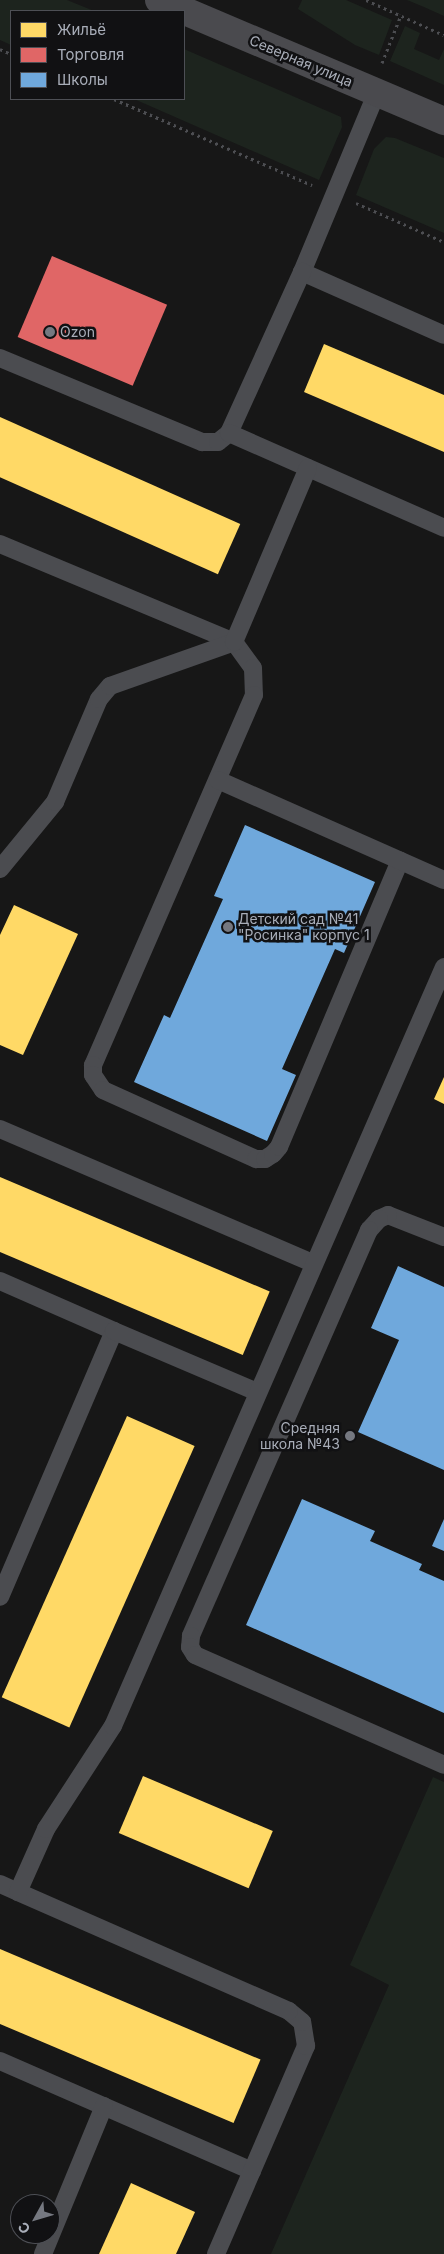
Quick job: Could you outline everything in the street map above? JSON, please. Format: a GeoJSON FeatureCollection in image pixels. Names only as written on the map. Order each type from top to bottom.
{"type":"FeatureCollection","features":[{"type":"Feature","properties":{"kind":"main road","name":"Северная улица"},"geometry":{"type":"LineString","coordinates":[[159,0],[182,10]]}},
{"type":"Feature","properties":{"kind":"main road","name":"Северная улица"},"geometry":{"type":"LineString","coordinates":[[185,11],[444,121]]}},
{"type":"Feature","properties":{"kind":"lane"},"geometry":{"type":"LineString","coordinates":[[0,358],[202,442],[218,442],[229,433],[302,272],[335,194],[372,91]]}},
{"type":"Feature","properties":{"kind":"lane"},"geometry":{"type":"LineString","coordinates":[[302,272],[444,335]]}},
{"type":"Feature","properties":{"kind":"lane"},"geometry":{"type":"LineString","coordinates":[[229,433],[444,528]]}},
{"type":"Feature","properties":{"kind":"lane"},"geometry":{"type":"LineString","coordinates":[[0,869],[55,802],[99,699],[110,686],[234,642],[308,468]]}},
{"type":"Feature","properties":{"kind":"lane"},"geometry":{"type":"LineString","coordinates":[[0,544],[234,642],[253,668],[254,695],[93,1065],[93,1075],[103,1090],[256,1159],[265,1159],[279,1147],[400,860]]}},
{"type":"Feature","properties":{"kind":"lane"},"geometry":{"type":"LineString","coordinates":[[218,780],[444,880]]}},
{"type":"Feature","properties":{"kind":"lane"},"geometry":{"type":"LineString","coordinates":[[18,1892],[46,1829],[113,1726],[312,1263],[444,966]]}},
{"type":"Feature","properties":{"kind":"lane"},"geometry":{"type":"LineString","coordinates":[[0,1129],[312,1263]]}},
{"type":"Feature","properties":{"kind":"lane"},"geometry":{"type":"LineString","coordinates":[[444,1237],[388,1216],[379,1219],[370,1230],[191,1636],[190,1647],[195,1655],[444,1764]]}},
{"type":"Feature","properties":{"kind":"lane"},"geometry":{"type":"LineString","coordinates":[[0,1281],[257,1392]]}},
{"type":"Feature","properties":{"kind":"lane"},"geometry":{"type":"LineString","coordinates":[[0,1597],[114,1331]]}},
{"type":"Feature","properties":{"kind":"lane"},"geometry":{"type":"LineString","coordinates":[[0,1884],[289,2011],[302,2022],[306,2046],[216,2254]]}},
{"type":"Feature","properties":{"kind":"lane"},"geometry":{"type":"LineString","coordinates":[[0,2061],[252,2171]]}},
{"type":"Feature","properties":{"kind":"lane"},"geometry":{"type":"LineString","coordinates":[[43,2254],[104,2106]]}},
{"type":"Feature","properties":{"kind":"path"},"geometry":{"type":"LineString","coordinates":[[366,0],[444,35]]}},
{"type":"Feature","properties":{"kind":"path"},"geometry":{"type":"LineString","coordinates":[[372,91],[401,15]]}},
{"type":"Feature","properties":{"kind":"path"},"geometry":{"type":"LineString","coordinates":[[116,100],[444,242]]}},
{"type":"Feature","properties":{"kind":"shaded area"},"geometry":{"type":"Polygon","coordinates":[[[0,0],[67,0],[92,10],[10,10],[10,45],[0,40],[0,0]]]}},
{"type":"Feature","properties":{"kind":"shaded area"},"geometry":{"type":"Polygon","coordinates":[[[302,0],[346,0],[392,20],[379,55],[355,45],[298,9],[302,0]]]}},
{"type":"Feature","properties":{"kind":"shaded area"},"geometry":{"type":"Polygon","coordinates":[[[407,0],[444,0],[444,16],[424,7],[407,0]]]}},
{"type":"Feature","properties":{"kind":"shaded area"},"geometry":{"type":"Polygon","coordinates":[[[405,26],[420,33],[414,49],[439,60],[444,49],[444,85],[390,61],[405,26]]]}},
{"type":"Feature","properties":{"kind":"shaded area"},"geometry":{"type":"Polygon","coordinates":[[[185,49],[341,117],[342,127],[319,180],[136,100],[185,100],[185,49]]]}},
{"type":"Feature","properties":{"kind":"shaded area"},"geometry":{"type":"Polygon","coordinates":[[[386,137],[395,138],[444,158],[444,233],[356,195],[374,149],[386,137]]]}},
{"type":"Feature","properties":{"kind":"shaded area"},"geometry":{"type":"Polygon","coordinates":[[[433,1777],[444,1782],[444,2254],[271,2254],[389,1985],[350,1965],[433,1777]]]}},
{"type":"Feature","properties":{"kind":"building: Жильё"},"geometry":{"type":"Polygon","coordinates":[[[324,344],[444,395],[444,452],[304,392],[324,344]]]}},
{"type":"Feature","properties":{"kind":"building: Жильё"},"geometry":{"type":"Polygon","coordinates":[[[0,417],[240,524],[218,574],[0,477],[0,417]]]}},
{"type":"Feature","properties":{"kind":"building: Жильё"},"geometry":{"type":"Polygon","coordinates":[[[14,905],[78,934],[23,1055],[0,1045],[0,935],[14,905]]]}},
{"type":"Feature","properties":{"kind":"building: Жильё"},"geometry":{"type":"Polygon","coordinates":[[[444,1077],[444,1104],[434,1099],[444,1077]]]}},
{"type":"Feature","properties":{"kind":"building: Жильё"},"geometry":{"type":"Polygon","coordinates":[[[0,1177],[270,1291],[243,1355],[0,1252],[0,1177]]]}},
{"type":"Feature","properties":{"kind":"building: Жильё"},"geometry":{"type":"Polygon","coordinates":[[[127,1416],[195,1446],[69,1727],[2,1697],[127,1416]]]}},
{"type":"Feature","properties":{"kind":"building: Жильё"},"geometry":{"type":"Polygon","coordinates":[[[143,1776],[273,1831],[249,1888],[119,1833],[143,1776]]]}},
{"type":"Feature","properties":{"kind":"building: Жильё"},"geometry":{"type":"Polygon","coordinates":[[[0,1949],[261,2060],[234,2123],[0,2024],[0,1949]]]}},
{"type":"Feature","properties":{"kind":"building: Жильё"},"geometry":{"type":"Polygon","coordinates":[[[131,2183],[195,2212],[176,2254],[99,2254],[131,2183]]]}},
{"type":"Feature","properties":{"kind":"building: Торговля"},"geometry":{"type":"Polygon","coordinates":[[[52,256],[167,305],[133,386],[18,337],[52,256]]]}},
{"type":"Feature","properties":{"kind":"building: Школы"},"geometry":{"type":"Polygon","coordinates":[[[245,825],[375,882],[344,953],[335,949],[282,1069],[296,1075],[267,1141],[134,1082],[164,1015],[170,1018],[223,899],[214,896],[245,825]]]}},
{"type":"Feature","properties":{"kind":"building: Школы"},"geometry":{"type":"Polygon","coordinates":[[[398,1266],[444,1287],[444,1470],[358,1432],[399,1340],[371,1328],[398,1266]]]}},
{"type":"Feature","properties":{"kind":"building: Школы"},"geometry":{"type":"Polygon","coordinates":[[[302,1499],[375,1531],[370,1541],[422,1564],[419,1570],[444,1581],[444,1713],[246,1625],[302,1499]]]}},
{"type":"Feature","properties":{"kind":"building: Школы"},"geometry":{"type":"Polygon","coordinates":[[[444,1519],[444,1551],[432,1546],[444,1519]]]}},
{"type":"Feature","properties":{"kind":"place","name":"Ozon"},"geometry":{"type":"Point","coordinates":[50,332]}},
{"type":"Feature","properties":{"kind":"place","name":"Детский сад №41 \"Росинка\" корпус 1"},"geometry":{"type":"Point","coordinates":[228,927]}},
{"type":"Feature","properties":{"kind":"place","name":"Средняя школа №43"},"geometry":{"type":"Point","coordinates":[350,1436]}}]}
